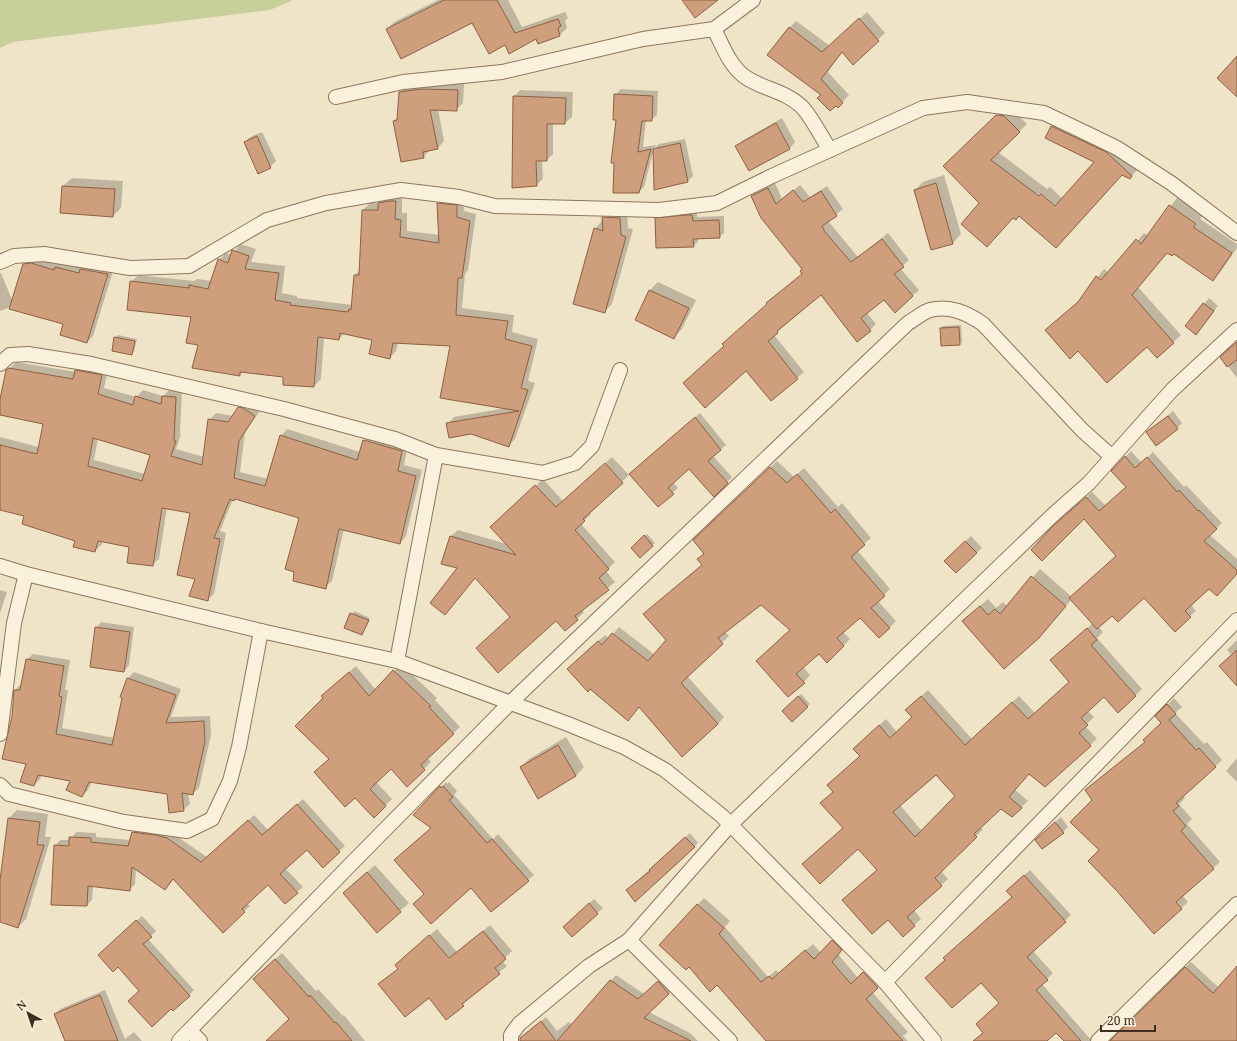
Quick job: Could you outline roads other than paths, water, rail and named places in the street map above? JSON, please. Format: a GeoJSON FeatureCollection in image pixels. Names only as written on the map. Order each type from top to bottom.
{"type":"FeatureCollection","features":[{"type":"Feature","properties":{"kind":"street"},"geometry":{"type":"LineString","coordinates":[[336,97],[403,82],[502,72],[643,38],[714,29],[753,0]]}},
{"type":"Feature","properties":{"kind":"street"},"geometry":{"type":"LineString","coordinates":[[714,29],[728,57],[743,75],[768,88],[782,92],[802,106],[830,150]]}},
{"type":"Feature","properties":{"kind":"street"},"geometry":{"type":"LineString","coordinates":[[0,262],[14,256],[44,254],[130,268],[189,266],[239,238],[267,220],[326,203],[401,190],[459,197],[495,206],[659,210],[717,203],[772,176],[923,108],[967,102],[1044,113],[1117,148],[1171,183],[1237,233]]}},
{"type":"Feature","properties":{"kind":"street"},"geometry":{"type":"LineString","coordinates":[[179,1041],[510,703],[908,323],[929,310],[946,309],[967,313],[983,324],[1082,430],[1112,456]]}},
{"type":"Feature","properties":{"kind":"street"},"geometry":{"type":"LineString","coordinates":[[511,1041],[511,1036],[519,1024],[589,966],[629,940],[730,825],[893,668],[1089,483],[1172,390],[1237,330]]}},
{"type":"Feature","properties":{"kind":"street"},"geometry":{"type":"LineString","coordinates":[[0,364],[10,356],[28,354],[90,364],[284,408],[395,439],[436,455],[543,473],[575,463],[592,446],[620,370]]}},
{"type":"Feature","properties":{"kind":"street"},"geometry":{"type":"LineString","coordinates":[[397,661],[436,455]]}},
{"type":"Feature","properties":{"kind":"street"},"geometry":{"type":"LineString","coordinates":[[0,566],[26,574],[261,631],[397,661],[568,724],[624,747],[665,770],[730,825],[885,982],[934,1041]]}},
{"type":"Feature","properties":{"kind":"street"},"geometry":{"type":"LineString","coordinates":[[0,734],[14,623],[26,574]]}},
{"type":"Feature","properties":{"kind":"street"},"geometry":{"type":"LineString","coordinates":[[885,982],[1237,620]]}},
{"type":"Feature","properties":{"kind":"street"},"geometry":{"type":"LineString","coordinates":[[0,785],[9,794],[124,822],[187,831],[212,819],[230,781],[239,747],[261,631]]}},
{"type":"Feature","properties":{"kind":"street"},"geometry":{"type":"LineString","coordinates":[[1098,1041],[1237,904]]}},
{"type":"Feature","properties":{"kind":"street"},"geometry":{"type":"LineString","coordinates":[[629,940],[730,1041]]}},
{"type":"Feature","properties":{"kind":"street"},"geometry":{"type":"LineString","coordinates":[[190,1031],[200,1041]]}}]}
